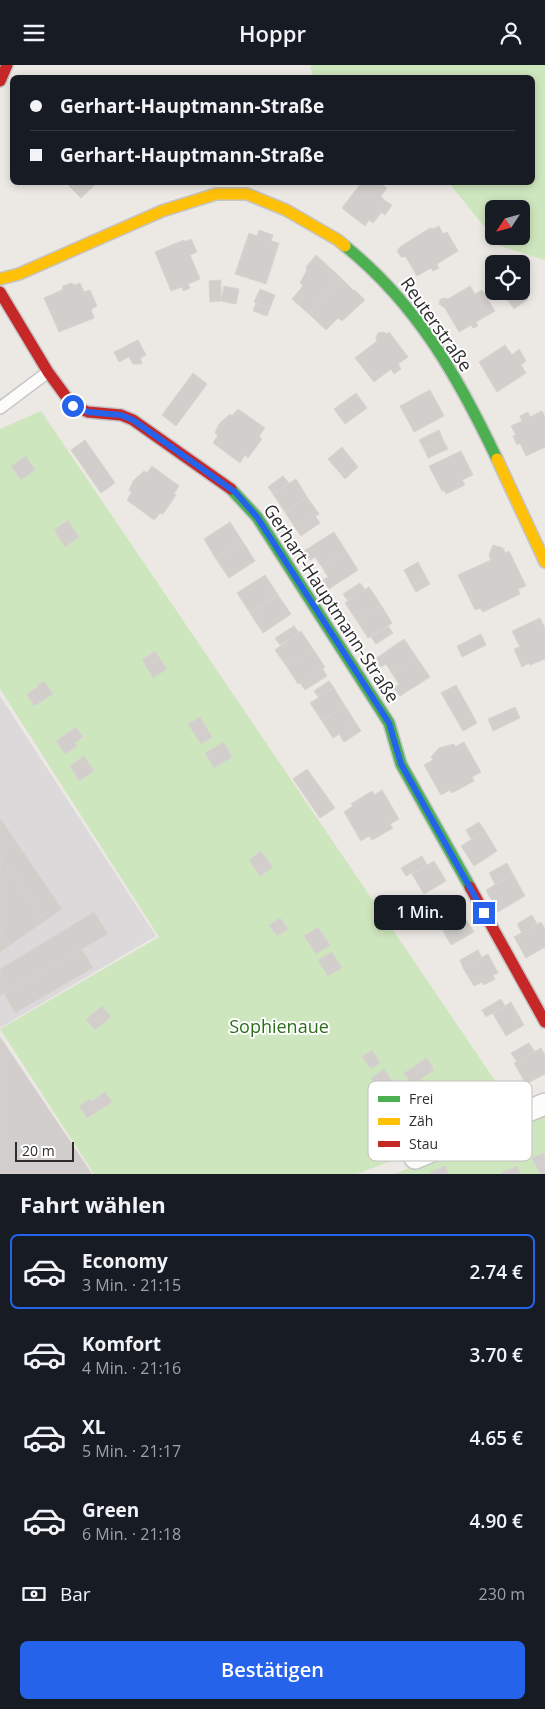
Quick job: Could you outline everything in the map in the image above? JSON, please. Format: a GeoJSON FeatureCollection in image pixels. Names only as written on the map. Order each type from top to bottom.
{"type":"FeatureCollection","features":[{"type":"Feature","properties":{"kind":"street"},"geometry":{"type":"LineString","coordinates":[[0,81],[7,65]]}},
{"type":"Feature","properties":{"kind":"street","name":"Reuterstraße"},"geometry":{"type":"LineString","coordinates":[[0,279],[19,274],[162,211],[216,194],[247,194],[286,210],[338,240],[370,266],[397,294],[448,365],[482,428],[545,563]]}},
{"type":"Feature","properties":{"kind":"street","name":"Gerhart-Hauptmann-Straße"},"geometry":{"type":"LineString","coordinates":[[0,292],[48,372],[73,406],[88,412],[121,415],[133,420],[235,492],[257,517],[389,723],[401,764],[545,1022]]}},
{"type":"Feature","properties":{"kind":"street"},"geometry":{"type":"LineString","coordinates":[[532,1109],[545,1104]]}},
{"type":"Feature","properties":{"kind":"lane"},"geometry":{"type":"LineString","coordinates":[[0,408],[48,372]]}},
{"type":"Feature","properties":{"kind":"shaded area"},"geometry":{"type":"Polygon","coordinates":[[[0,696],[156,936],[0,1028],[0,696]]]}},
{"type":"Feature","properties":{"kind":"green space"},"geometry":{"type":"Polygon","coordinates":[[[310,65],[545,65],[545,260],[499,245],[530,245],[530,200],[485,200],[485,227],[451,185],[535,185],[535,75],[312,75],[310,65]]]}},
{"type":"Feature","properties":{"kind":"green space","name":"Sophienaue"},"geometry":{"type":"Polygon","coordinates":[[[41,411],[495,1081],[368,1081],[368,1161],[391,1161],[357,1174],[94,1174],[0,1029],[159,937],[0,689],[0,429],[41,411]]]}},
{"type":"Feature","properties":{"kind":"green space"},"geometry":{"type":"Polygon","coordinates":[[[545,1111],[545,1174],[395,1174],[426,1161],[532,1161],[532,1116],[545,1111]]]}},
{"type":"Feature","properties":{"kind":"building"},"geometry":{"type":"Polygon","coordinates":[[[68,185],[95,185],[81,198],[68,185]]]}},
{"type":"Feature","properties":{"kind":"building"},"geometry":{"type":"Polygon","coordinates":[[[359,185],[382,185],[387,188],[381,196],[384,200],[378,209],[382,212],[373,223],[369,220],[365,226],[342,208],[359,185]]]}},
{"type":"Feature","properties":{"kind":"building"},"geometry":{"type":"Polygon","coordinates":[[[384,200],[392,205],[385,215],[378,209],[384,200]]]}},
{"type":"Feature","properties":{"kind":"building"},"geometry":{"type":"Polygon","coordinates":[[[439,226],[443,234],[447,232],[458,251],[437,264],[439,268],[433,271],[431,268],[417,276],[406,257],[401,257],[397,251],[400,247],[430,228],[434,229],[439,226]]]}},
{"type":"Feature","properties":{"kind":"building"},"geometry":{"type":"Polygon","coordinates":[[[259,230],[273,235],[271,241],[279,243],[266,284],[235,274],[249,233],[257,236],[259,230]]]}},
{"type":"Feature","properties":{"kind":"building"},"geometry":{"type":"Polygon","coordinates":[[[191,239],[197,252],[190,255],[200,279],[188,284],[190,288],[183,291],[182,287],[171,291],[155,252],[191,239]]]}},
{"type":"Feature","properties":{"kind":"building"},"geometry":{"type":"Polygon","coordinates":[[[316,255],[340,277],[309,314],[292,299],[303,286],[300,283],[307,270],[306,267],[316,255]]]}},
{"type":"Feature","properties":{"kind":"building"},"geometry":{"type":"Polygon","coordinates":[[[340,277],[365,300],[342,321],[338,318],[326,330],[309,314],[340,277]]]}},
{"type":"Feature","properties":{"kind":"building"},"geometry":{"type":"Polygon","coordinates":[[[221,280],[221,301],[210,302],[209,281],[221,280]]]}},
{"type":"Feature","properties":{"kind":"building"},"geometry":{"type":"Polygon","coordinates":[[[71,283],[75,285],[80,283],[84,292],[90,290],[97,306],[91,309],[94,318],[59,332],[44,298],[62,290],[63,286],[71,283]]]}},
{"type":"Feature","properties":{"kind":"building"},"geometry":{"type":"Polygon","coordinates":[[[224,286],[239,289],[236,304],[221,301],[224,286]]]}},
{"type":"Feature","properties":{"kind":"building"},"geometry":{"type":"Polygon","coordinates":[[[470,286],[475,294],[482,290],[485,300],[488,300],[495,311],[476,322],[478,326],[473,328],[471,325],[459,332],[445,308],[439,304],[443,298],[448,299],[470,286]]]}},
{"type":"Feature","properties":{"kind":"building"},"geometry":{"type":"Polygon","coordinates":[[[260,289],[275,295],[270,308],[254,302],[260,289]]]}},
{"type":"Feature","properties":{"kind":"building"},"geometry":{"type":"Polygon","coordinates":[[[508,300],[527,300],[514,309],[508,300]]]}},
{"type":"Feature","properties":{"kind":"building"},"geometry":{"type":"Polygon","coordinates":[[[256,303],[270,308],[267,316],[253,311],[256,303]]]}},
{"type":"Feature","properties":{"kind":"building"},"geometry":{"type":"Polygon","coordinates":[[[383,332],[387,334],[389,332],[408,357],[398,364],[401,369],[394,374],[391,369],[374,382],[355,358],[377,341],[378,333],[383,332]]]}},
{"type":"Feature","properties":{"kind":"building"},"geometry":{"type":"Polygon","coordinates":[[[138,340],[146,355],[140,358],[142,364],[133,364],[129,357],[119,362],[114,352],[138,340]]]}},
{"type":"Feature","properties":{"kind":"building"},"geometry":{"type":"Polygon","coordinates":[[[505,345],[512,355],[519,349],[526,361],[521,365],[526,373],[497,392],[479,362],[505,345]]]}},
{"type":"Feature","properties":{"kind":"building"},"geometry":{"type":"Polygon","coordinates":[[[193,373],[207,384],[176,426],[162,415],[193,373]]]}},
{"type":"Feature","properties":{"kind":"building"},"geometry":{"type":"Polygon","coordinates":[[[430,390],[444,416],[414,432],[400,406],[430,390]]]}},
{"type":"Feature","properties":{"kind":"building"},"geometry":{"type":"Polygon","coordinates":[[[356,393],[367,408],[345,424],[334,409],[356,393]]]}},
{"type":"Feature","properties":{"kind":"building"},"geometry":{"type":"Polygon","coordinates":[[[238,409],[265,428],[259,436],[262,439],[248,458],[245,455],[240,463],[213,443],[218,435],[215,433],[219,424],[230,414],[232,416],[238,409]]]}},
{"type":"Feature","properties":{"kind":"building"},"geometry":{"type":"Polygon","coordinates":[[[542,411],[545,417],[545,447],[526,456],[520,443],[517,445],[513,436],[516,435],[511,426],[522,421],[520,416],[528,412],[530,417],[542,411]]]}},
{"type":"Feature","properties":{"kind":"building"},"geometry":{"type":"Polygon","coordinates":[[[439,430],[443,440],[424,449],[419,440],[439,430]]]}},
{"type":"Feature","properties":{"kind":"building"},"geometry":{"type":"Polygon","coordinates":[[[85,440],[115,483],[101,493],[71,450],[85,440]]]}},
{"type":"Feature","properties":{"kind":"building"},"geometry":{"type":"Polygon","coordinates":[[[443,440],[448,449],[428,458],[424,449],[443,440]]]}},
{"type":"Feature","properties":{"kind":"building"},"geometry":{"type":"Polygon","coordinates":[[[342,447],[358,467],[345,479],[328,459],[342,447]]]}},
{"type":"Feature","properties":{"kind":"building"},"geometry":{"type":"Polygon","coordinates":[[[461,451],[473,475],[462,480],[465,485],[446,494],[444,490],[442,491],[429,466],[461,451]]]}},
{"type":"Feature","properties":{"kind":"building"},"geometry":{"type":"Polygon","coordinates":[[[26,456],[35,470],[21,480],[11,466],[26,456]]]}},
{"type":"Feature","properties":{"kind":"building"},"geometry":{"type":"Polygon","coordinates":[[[152,466],[179,486],[174,493],[176,495],[163,514],[160,513],[154,520],[127,500],[132,492],[129,491],[133,481],[144,471],[147,473],[152,466]]]}},
{"type":"Feature","properties":{"kind":"building"},"geometry":{"type":"Polygon","coordinates":[[[283,476],[289,483],[273,494],[268,487],[283,476]]]}},
{"type":"Feature","properties":{"kind":"building"},"geometry":{"type":"Polygon","coordinates":[[[296,479],[307,497],[285,512],[273,494],[296,479]]]}},
{"type":"Feature","properties":{"kind":"building"},"geometry":{"type":"Polygon","coordinates":[[[307,497],[319,514],[296,529],[285,512],[307,497]]]}},
{"type":"Feature","properties":{"kind":"building"},"geometry":{"type":"Polygon","coordinates":[[[315,516],[320,523],[301,536],[296,529],[315,516]]]}},
{"type":"Feature","properties":{"kind":"building"},"geometry":{"type":"Polygon","coordinates":[[[68,520],[79,537],[65,547],[54,530],[68,520]]]}},
{"type":"Feature","properties":{"kind":"building"},"geometry":{"type":"Polygon","coordinates":[[[230,522],[243,542],[216,559],[204,539],[230,522]]]}},
{"type":"Feature","properties":{"kind":"building"},"geometry":{"type":"Polygon","coordinates":[[[334,532],[346,551],[322,567],[315,557],[310,560],[304,551],[334,532]]]}},
{"type":"Feature","properties":{"kind":"building"},"geometry":{"type":"Polygon","coordinates":[[[243,542],[255,561],[229,578],[216,559],[243,542]]]}},
{"type":"Feature","properties":{"kind":"building"},"geometry":{"type":"Polygon","coordinates":[[[493,545],[503,548],[505,553],[509,551],[526,586],[518,589],[520,594],[483,612],[480,608],[475,610],[458,575],[491,560],[489,555],[493,545]]]}},
{"type":"Feature","properties":{"kind":"building"},"geometry":{"type":"Polygon","coordinates":[[[346,551],[358,570],[329,589],[323,580],[328,577],[322,567],[346,551]]]}},
{"type":"Feature","properties":{"kind":"building"},"geometry":{"type":"Polygon","coordinates":[[[418,562],[426,577],[412,585],[404,570],[418,562]]]}},
{"type":"Feature","properties":{"kind":"building"},"geometry":{"type":"Polygon","coordinates":[[[265,575],[278,595],[250,613],[237,593],[265,575]]]}},
{"type":"Feature","properties":{"kind":"building"},"geometry":{"type":"Polygon","coordinates":[[[426,577],[430,584],[416,592],[412,585],[426,577]]]}},
{"type":"Feature","properties":{"kind":"building"},"geometry":{"type":"Polygon","coordinates":[[[360,583],[365,590],[348,601],[343,594],[360,583]]]}},
{"type":"Feature","properties":{"kind":"building"},"geometry":{"type":"Polygon","coordinates":[[[369,587],[381,605],[357,621],[345,603],[369,587]]]}},
{"type":"Feature","properties":{"kind":"building"},"geometry":{"type":"Polygon","coordinates":[[[278,595],[291,614],[263,633],[250,613],[278,595]]]}},
{"type":"Feature","properties":{"kind":"building"},"geometry":{"type":"Polygon","coordinates":[[[381,605],[392,623],[368,638],[357,621],[381,605]]]}},
{"type":"Feature","properties":{"kind":"building"},"geometry":{"type":"Polygon","coordinates":[[[540,618],[545,628],[545,659],[522,667],[514,649],[520,647],[512,631],[540,618]]]}},
{"type":"Feature","properties":{"kind":"building"},"geometry":{"type":"Polygon","coordinates":[[[294,626],[299,633],[280,645],[275,638],[294,626]]]}},
{"type":"Feature","properties":{"kind":"building"},"geometry":{"type":"Polygon","coordinates":[[[388,626],[393,633],[376,644],[371,637],[388,626]]]}},
{"type":"Feature","properties":{"kind":"building"},"geometry":{"type":"Polygon","coordinates":[[[301,631],[313,649],[287,667],[275,650],[301,631]]]}},
{"type":"Feature","properties":{"kind":"building"},"geometry":{"type":"Polygon","coordinates":[[[481,634],[486,645],[462,657],[457,646],[481,634]]]}},
{"type":"Feature","properties":{"kind":"building"},"geometry":{"type":"Polygon","coordinates":[[[404,639],[417,658],[393,675],[386,664],[381,667],[375,659],[404,639]]]}},
{"type":"Feature","properties":{"kind":"building"},"geometry":{"type":"Polygon","coordinates":[[[313,649],[325,667],[298,684],[287,667],[313,649]]]}},
{"type":"Feature","properties":{"kind":"building"},"geometry":{"type":"Polygon","coordinates":[[[155,651],[167,669],[153,678],[142,660],[155,651]]]}},
{"type":"Feature","properties":{"kind":"building"},"geometry":{"type":"Polygon","coordinates":[[[417,658],[430,677],[400,696],[394,688],[399,684],[393,675],[417,658]]]}},
{"type":"Feature","properties":{"kind":"building"},"geometry":{"type":"Polygon","coordinates":[[[322,668],[327,676],[305,690],[300,683],[322,668]]]}},
{"type":"Feature","properties":{"kind":"building"},"geometry":{"type":"Polygon","coordinates":[[[44,681],[53,694],[34,706],[27,694],[44,681]]]}},
{"type":"Feature","properties":{"kind":"building"},"geometry":{"type":"Polygon","coordinates":[[[329,681],[334,688],[319,698],[314,691],[329,681]]]}},
{"type":"Feature","properties":{"kind":"building"},"geometry":{"type":"Polygon","coordinates":[[[456,685],[477,723],[463,731],[441,693],[456,685]]]}},
{"type":"Feature","properties":{"kind":"building"},"geometry":{"type":"Polygon","coordinates":[[[334,688],[345,706],[322,721],[310,703],[334,688]]]}},
{"type":"Feature","properties":{"kind":"building"},"geometry":{"type":"Polygon","coordinates":[[[345,706],[356,723],[333,738],[322,721],[345,706]]]}},
{"type":"Feature","properties":{"kind":"building"},"geometry":{"type":"Polygon","coordinates":[[[515,707],[520,718],[493,731],[488,719],[515,707]]]}},
{"type":"Feature","properties":{"kind":"building"},"geometry":{"type":"Polygon","coordinates":[[[200,717],[212,737],[201,744],[188,724],[200,717]]]}},
{"type":"Feature","properties":{"kind":"building"},"geometry":{"type":"Polygon","coordinates":[[[356,723],[361,731],[344,742],[339,734],[356,723]]]}},
{"type":"Feature","properties":{"kind":"building"},"geometry":{"type":"Polygon","coordinates":[[[76,727],[83,737],[75,743],[77,746],[65,754],[56,741],[76,727]]]}},
{"type":"Feature","properties":{"kind":"building"},"geometry":{"type":"Polygon","coordinates":[[[224,742],[232,757],[214,768],[205,753],[224,742]]]}},
{"type":"Feature","properties":{"kind":"building"},"geometry":{"type":"Polygon","coordinates":[[[464,742],[481,772],[472,777],[474,781],[452,793],[450,790],[441,795],[424,765],[433,760],[431,757],[439,748],[454,744],[455,747],[464,742]]]}},
{"type":"Feature","properties":{"kind":"building"},"geometry":{"type":"Polygon","coordinates":[[[84,756],[94,771],[79,781],[70,766],[84,756]]]}},
{"type":"Feature","properties":{"kind":"building"},"geometry":{"type":"Polygon","coordinates":[[[307,769],[335,808],[320,818],[293,779],[307,769]]]}},
{"type":"Feature","properties":{"kind":"building"},"geometry":{"type":"Polygon","coordinates":[[[382,790],[399,819],[390,824],[393,828],[372,840],[369,836],[361,841],[344,812],[353,806],[351,804],[372,791],[374,795],[382,790]]]}},
{"type":"Feature","properties":{"kind":"building"},"geometry":{"type":"Polygon","coordinates":[[[0,818],[62,909],[45,921],[0,855],[0,818]]]}},
{"type":"Feature","properties":{"kind":"building"},"geometry":{"type":"Polygon","coordinates":[[[479,822],[485,831],[471,839],[466,830],[479,822]]]}},
{"type":"Feature","properties":{"kind":"building"},"geometry":{"type":"Polygon","coordinates":[[[485,831],[497,851],[474,866],[461,846],[485,831]]]}},
{"type":"Feature","properties":{"kind":"building"},"geometry":{"type":"Polygon","coordinates":[[[261,851],[273,867],[260,876],[249,860],[261,851]]]}},
{"type":"Feature","properties":{"kind":"building"},"geometry":{"type":"Polygon","coordinates":[[[0,855],[45,921],[10,945],[0,931],[0,855]]]}},
{"type":"Feature","properties":{"kind":"building"},"geometry":{"type":"Polygon","coordinates":[[[422,856],[427,865],[406,876],[401,868],[422,856]]]}},
{"type":"Feature","properties":{"kind":"building"},"geometry":{"type":"Polygon","coordinates":[[[434,861],[446,881],[424,894],[412,874],[434,861]]]}},
{"type":"Feature","properties":{"kind":"building"},"geometry":{"type":"Polygon","coordinates":[[[507,863],[513,874],[495,884],[489,873],[507,863]]]}},
{"type":"Feature","properties":{"kind":"building"},"geometry":{"type":"Polygon","coordinates":[[[513,874],[525,896],[498,912],[486,890],[513,874]]]}},
{"type":"Feature","properties":{"kind":"building"},"geometry":{"type":"Polygon","coordinates":[[[450,904],[455,912],[426,930],[422,922],[450,904]]]}},
{"type":"Feature","properties":{"kind":"building"},"geometry":{"type":"Polygon","coordinates":[[[460,910],[474,932],[451,945],[438,922],[460,910]]]}},
{"type":"Feature","properties":{"kind":"building"},"geometry":{"type":"Polygon","coordinates":[[[94,912],[108,934],[0,996],[0,969],[94,912]]]}},
{"type":"Feature","properties":{"kind":"building"},"geometry":{"type":"Polygon","coordinates":[[[532,915],[537,924],[522,933],[517,924],[532,915]]]}},
{"type":"Feature","properties":{"kind":"building"},"geometry":{"type":"Polygon","coordinates":[[[280,918],[288,929],[277,936],[269,925],[280,918]]]}},
{"type":"Feature","properties":{"kind":"building"},"geometry":{"type":"Polygon","coordinates":[[[541,922],[545,929],[545,947],[526,958],[514,937],[541,922]]]}},
{"type":"Feature","properties":{"kind":"building"},"geometry":{"type":"Polygon","coordinates":[[[318,927],[330,945],[316,954],[304,936],[318,927]]]}},
{"type":"Feature","properties":{"kind":"building"},"geometry":{"type":"Polygon","coordinates":[[[0,931],[10,945],[0,952],[0,931]]]}},
{"type":"Feature","properties":{"kind":"building"},"geometry":{"type":"Polygon","coordinates":[[[82,949],[93,968],[15,1013],[4,993],[82,949]]]}},
{"type":"Feature","properties":{"kind":"building"},"geometry":{"type":"Polygon","coordinates":[[[478,950],[482,958],[463,968],[460,960],[478,950]]]}},
{"type":"Feature","properties":{"kind":"building"},"geometry":{"type":"Polygon","coordinates":[[[332,952],[342,968],[328,976],[318,960],[332,952]]]}},
{"type":"Feature","properties":{"kind":"building"},"geometry":{"type":"Polygon","coordinates":[[[488,954],[498,973],[493,975],[495,979],[484,985],[482,982],[474,986],[463,968],[488,954]]]}},
{"type":"Feature","properties":{"kind":"building"},"geometry":{"type":"Polygon","coordinates":[[[501,999],[505,1006],[486,1017],[482,1010],[501,999]]]}},
{"type":"Feature","properties":{"kind":"building"},"geometry":{"type":"Polygon","coordinates":[[[511,1002],[524,1025],[506,1036],[493,1014],[511,1002]]]}},
{"type":"Feature","properties":{"kind":"building"},"geometry":{"type":"Polygon","coordinates":[[[102,1006],[111,1017],[95,1030],[86,1019],[102,1006]]]}},
{"type":"Feature","properties":{"kind":"building"},"geometry":{"type":"Polygon","coordinates":[[[0,1037],[92,1174],[0,1174],[0,1037]]]}},
{"type":"Feature","properties":{"kind":"building"},"geometry":{"type":"Polygon","coordinates":[[[529,1043],[535,1052],[517,1062],[511,1053],[529,1043]]]}},
{"type":"Feature","properties":{"kind":"building"},"geometry":{"type":"Polygon","coordinates":[[[541,1048],[545,1055],[545,1074],[532,1081],[524,1081],[514,1063],[541,1048]]]}},
{"type":"Feature","properties":{"kind":"building"},"geometry":{"type":"Polygon","coordinates":[[[372,1050],[380,1063],[371,1069],[362,1057],[372,1050]]]}},
{"type":"Feature","properties":{"kind":"building"},"geometry":{"type":"Polygon","coordinates":[[[427,1058],[434,1070],[418,1081],[409,1081],[404,1073],[427,1058]]]}},
{"type":"Feature","properties":{"kind":"building"},"geometry":{"type":"Polygon","coordinates":[[[384,1069],[392,1081],[373,1081],[371,1078],[384,1069]]]}},
{"type":"Feature","properties":{"kind":"building"},"geometry":{"type":"Polygon","coordinates":[[[105,1092],[112,1102],[98,1111],[92,1101],[105,1092]]]}},
{"type":"Feature","properties":{"kind":"building"},"geometry":{"type":"Polygon","coordinates":[[[90,1099],[98,1111],[87,1118],[79,1106],[90,1099]]]}},
{"type":"Feature","properties":{"kind":"building"},"geometry":{"type":"Polygon","coordinates":[[[543,1153],[545,1156],[545,1174],[540,1174],[532,1158],[543,1153]]]}},
{"type":"Feature","properties":{"kind":"building"},"geometry":{"type":"Polygon","coordinates":[[[445,1166],[448,1174],[431,1174],[431,1172],[445,1166]]]}},
{"type":"Feature","properties":{"kind":"building"},"geometry":{"type":"Polygon","coordinates":[[[517,1166],[520,1174],[501,1173],[517,1166]]]}},
{"type":"Feature","properties":{"kind":"traffic: fast"},"geometry":{"type":"LineString","coordinates":[[345,246],[371,268],[394,292],[433,343],[467,399],[497,459]]}},
{"type":"Feature","properties":{"kind":"traffic: fast"},"geometry":{"type":"LineString","coordinates":[[231,489],[257,517],[389,723],[401,764],[470,887]]}},
{"type":"Feature","properties":{"kind":"traffic: slow"},"geometry":{"type":"LineString","coordinates":[[0,279],[19,274],[162,211],[216,194],[247,194],[286,210],[345,246]]}},
{"type":"Feature","properties":{"kind":"traffic: slow"},"geometry":{"type":"LineString","coordinates":[[497,459],[545,562]]}},
{"type":"Feature","properties":{"kind":"traffic: jam"},"geometry":{"type":"LineString","coordinates":[[0,81],[7,65]]}},
{"type":"Feature","properties":{"kind":"traffic: jam"},"geometry":{"type":"LineString","coordinates":[[0,292],[48,372],[73,406],[88,412],[121,415],[133,420],[231,489]]}},
{"type":"Feature","properties":{"kind":"traffic: jam"},"geometry":{"type":"LineString","coordinates":[[470,887],[545,1022]]}},
{"type":"Feature","properties":{"kind":"route"},"geometry":{"type":"LineString","coordinates":[[73,406],[88,412],[121,415],[133,420],[235,492],[246,503],[257,517],[389,723],[401,764],[484,913]]}}]}
